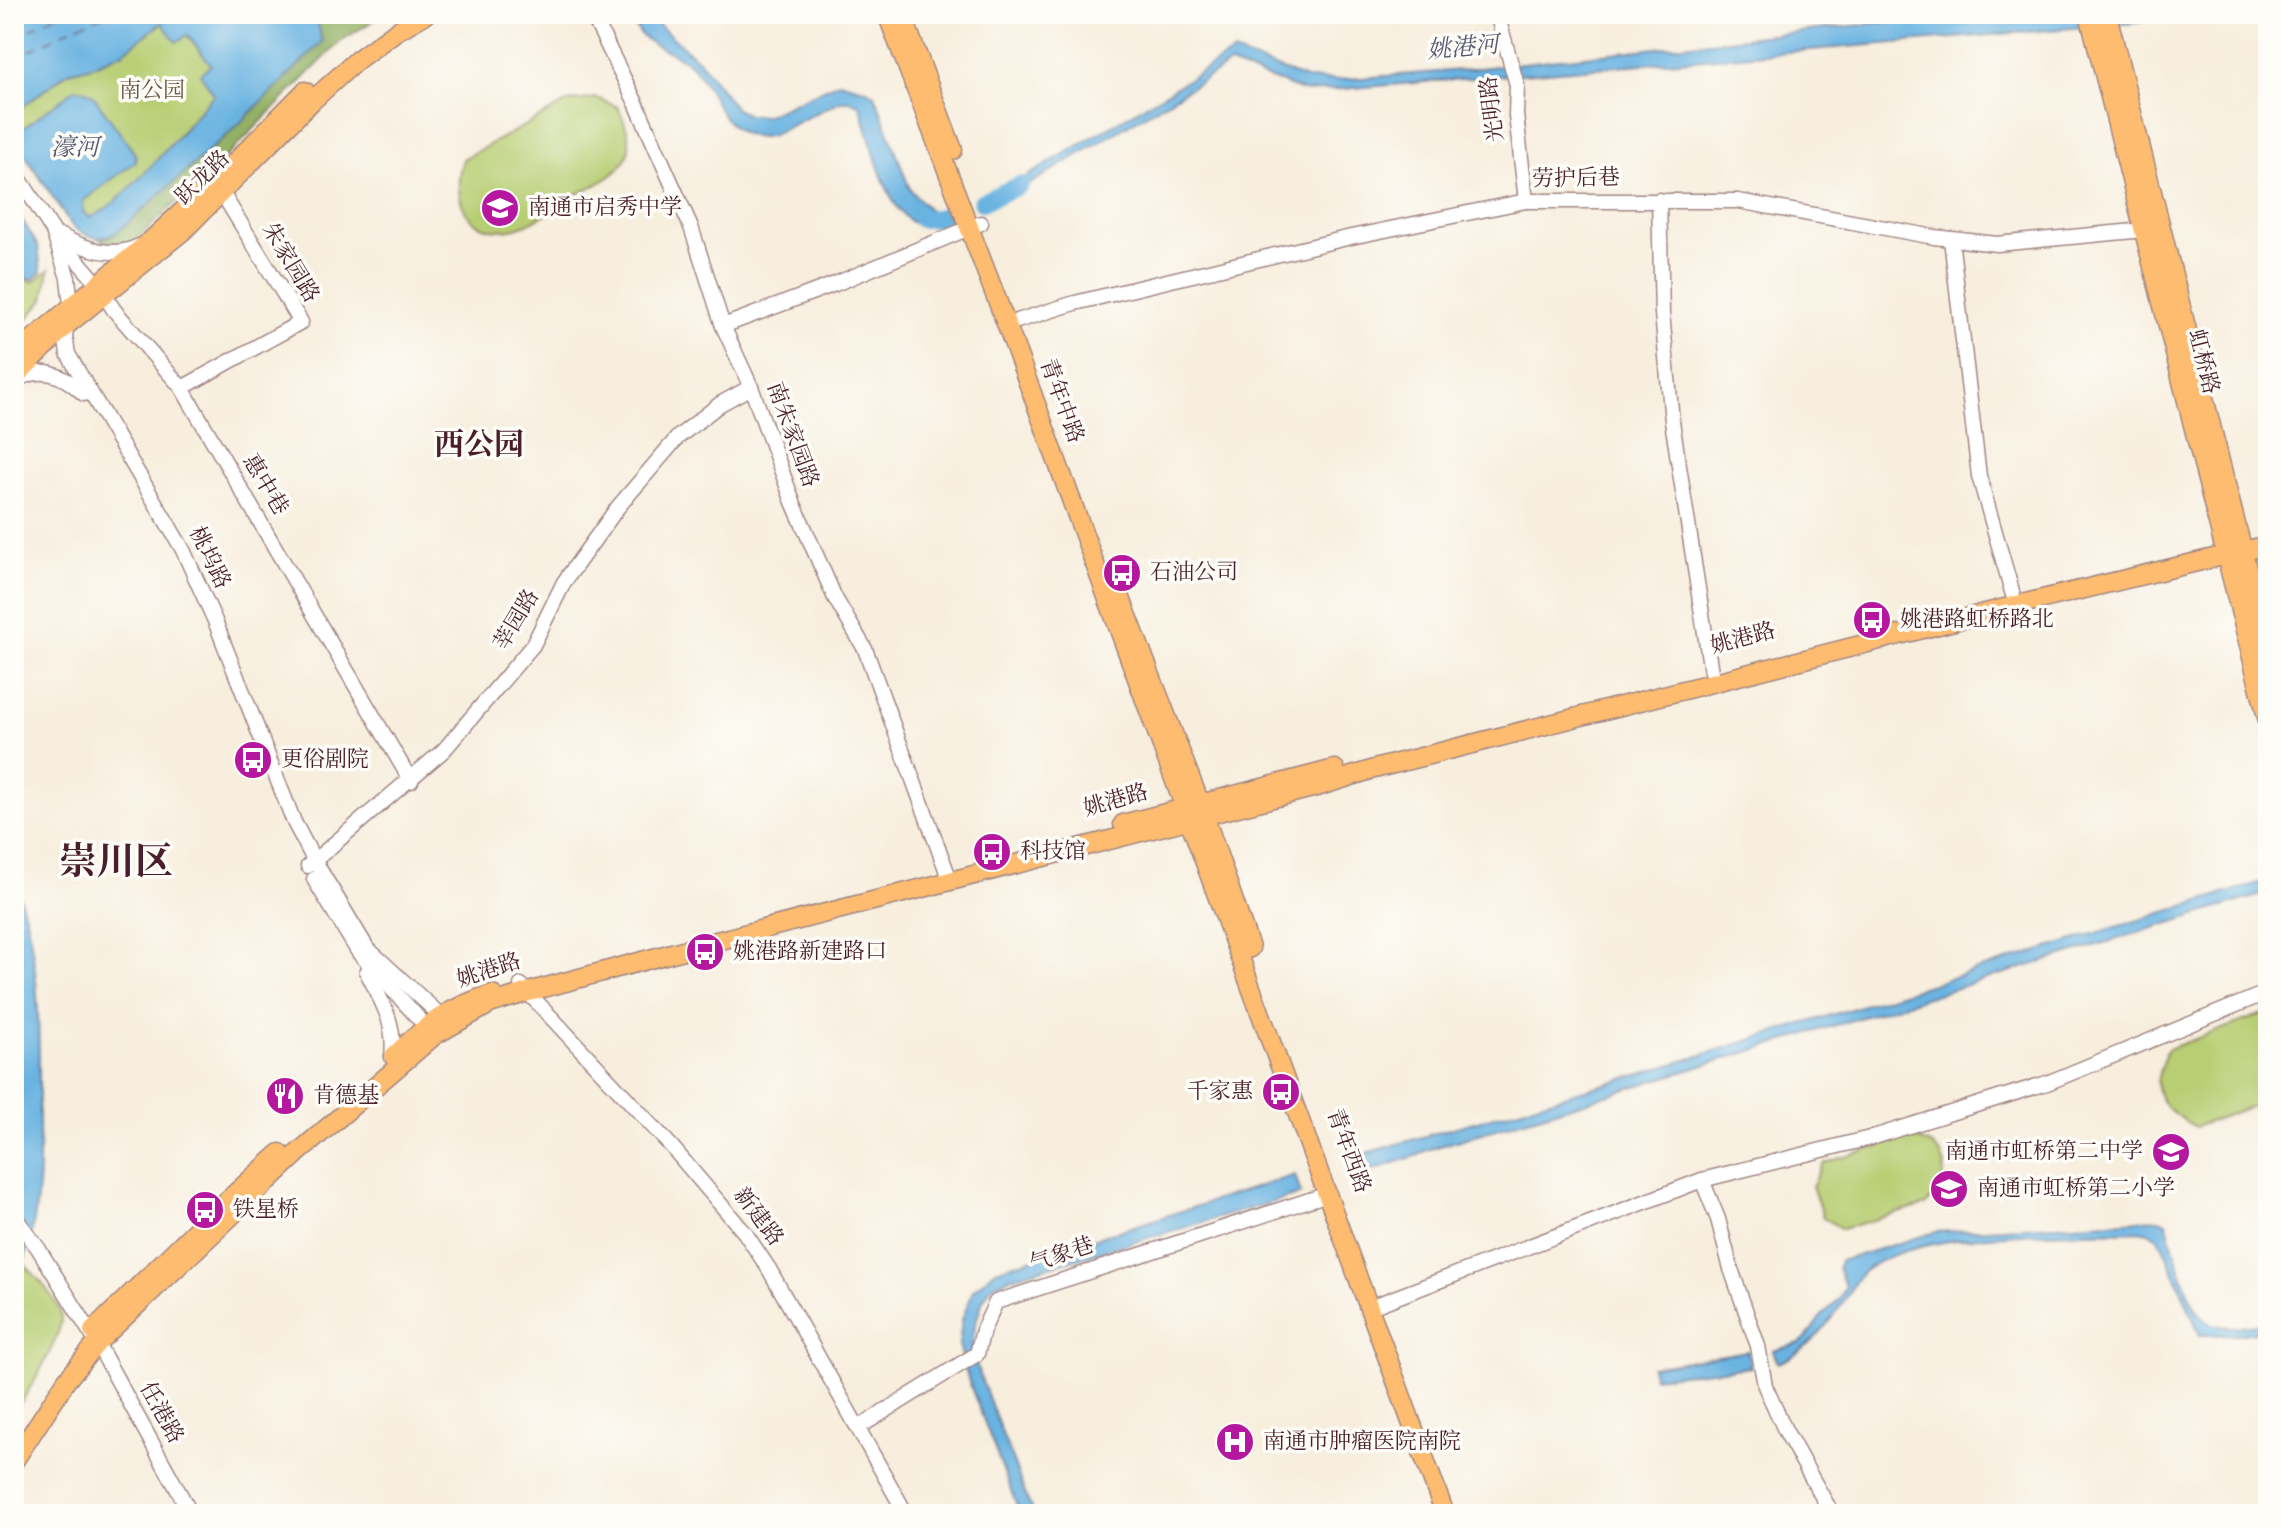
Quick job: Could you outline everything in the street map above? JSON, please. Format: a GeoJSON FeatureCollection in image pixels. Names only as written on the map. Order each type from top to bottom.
{"type":"FeatureCollection","features":[{"type":"Feature","properties":{"kind":"main road","name":"跃龙路"},"geometry":{"type":"LineString","coordinates":[[14,380],[150,241],[339,60],[405,14]]}},
{"type":"Feature","properties":{"kind":"main road","name":"跃龙路"},"geometry":{"type":"LineString","coordinates":[[14,355],[71,305],[101,290],[183,231],[357,60],[426,14]]}},
{"type":"Feature","properties":{"kind":"main road","name":"青年中路"},"geometry":{"type":"LineString","coordinates":[[887,14],[1017,321],[1195,811]]}},
{"type":"Feature","properties":{"kind":"main road","name":"青年中路"},"geometry":{"type":"LineString","coordinates":[[902,14],[975,225],[1195,811]]}},
{"type":"Feature","properties":{"kind":"main road","name":"虹桥路"},"geometry":{"type":"LineString","coordinates":[[2101,23],[2145,230],[2233,548],[2268,651]]}},
{"type":"Feature","properties":{"kind":"main road","name":"虹桥路"},"geometry":{"type":"LineString","coordinates":[[2101,23],[2233,548],[2268,721]]}},
{"type":"Feature","properties":{"kind":"main road","name":"姚港路"},"geometry":{"type":"LineString","coordinates":[[524,988],[947,872],[1390,765],[2233,548],[2268,532]]}},
{"type":"Feature","properties":{"kind":"main road","name":"姚港路"},"geometry":{"type":"LineString","coordinates":[[94,1339],[463,1003],[994,868],[1711,672],[2013,595],[2233,548],[2268,545]]}},
{"type":"Feature","properties":{"kind":"main road","name":"青年西路"},"geometry":{"type":"LineString","coordinates":[[1195,811],[1328,1194],[1455,1514]]}},
{"type":"Feature","properties":{"kind":"main road","name":"青年西路"},"geometry":{"type":"LineString","coordinates":[[1195,811],[1290,1063],[1445,1514]]}},
{"type":"Feature","properties":{"kind":"main road","name":"姚港路"},"geometry":{"type":"LineString","coordinates":[[94,1339],[210,1216],[392,1057],[437,1026]]}},
{"type":"Feature","properties":{"kind":"main road"},"geometry":{"type":"LineString","coordinates":[[14,1443],[36,1404],[94,1339]]}},
{"type":"Feature","properties":{"kind":"main road"},"geometry":{"type":"LineString","coordinates":[[14,1461],[94,1339]]}},
{"type":"Feature","properties":{"kind":"street","name":"南朱家园路"},"geometry":{"type":"LineString","coordinates":[[592,14],[691,227],[723,326],[751,387],[793,502],[829,584],[865,649],[947,872]]}},
{"type":"Feature","properties":{"kind":"street","name":"光明路"},"geometry":{"type":"LineString","coordinates":[[1497,14],[1517,85],[1516,115],[1526,201]]}},
{"type":"Feature","properties":{"kind":"street"},"geometry":{"type":"LineString","coordinates":[[14,170],[53,231],[68,278],[71,305],[67,325]]}},
{"type":"Feature","properties":{"kind":"street","name":"朱家园路"},"geometry":{"type":"LineString","coordinates":[[182,388],[301,322],[222,193]]}},
{"type":"Feature","properties":{"kind":"street"},"geometry":{"type":"LineString","coordinates":[[1659,200],[1662,313],[1672,421],[1711,672]]}},
{"type":"Feature","properties":{"kind":"street","name":"劳护后巷"},"geometry":{"type":"LineString","coordinates":[[1017,321],[1075,303],[1351,237],[1526,201],[1738,201],[1951,239],[1997,244],[2145,230]]}},
{"type":"Feature","properties":{"kind":"street"},"geometry":{"type":"LineString","coordinates":[[723,326],[835,284],[975,225]]}},
{"type":"Feature","properties":{"kind":"street"},"geometry":{"type":"LineString","coordinates":[[53,231],[73,243],[100,252],[131,250],[150,241]]}},
{"type":"Feature","properties":{"kind":"street","name":"惠中巷"},"geometry":{"type":"LineString","coordinates":[[53,231],[182,388],[411,781]]}},
{"type":"Feature","properties":{"kind":"street"},"geometry":{"type":"LineString","coordinates":[[1951,239],[1979,476],[2013,595]]}},
{"type":"Feature","properties":{"kind":"street","name":"桃坞路"},"geometry":{"type":"LineString","coordinates":[[67,325],[68,354],[183,550],[215,621],[329,907],[359,953],[437,1026]]}},
{"type":"Feature","properties":{"kind":"street"},"geometry":{"type":"LineString","coordinates":[[14,380],[42,371],[55,373],[68,379],[105,418]]}},
{"type":"Feature","properties":{"kind":"street","name":"莘园路"},"geometry":{"type":"LineString","coordinates":[[310,863],[411,781],[444,750],[533,645],[564,582],[618,507],[678,437],[720,404],[751,387]]}},
{"type":"Feature","properties":{"kind":"street","name":"桃坞路"},"geometry":{"type":"LineString","coordinates":[[310,863],[367,948],[437,1026]]}},
{"type":"Feature","properties":{"kind":"street"},"geometry":{"type":"LineString","coordinates":[[359,953],[389,1016],[395,1035],[392,1057]]}},
{"type":"Feature","properties":{"kind":"street","name":"新建路"},"geometry":{"type":"LineString","coordinates":[[524,988],[671,1146],[745,1233],[769,1269],[906,1514]]}},
{"type":"Feature","properties":{"kind":"street"},"geometry":{"type":"LineString","coordinates":[[1373,1306],[1702,1180],[1870,1138],[2047,1083],[2268,992]]}},
{"type":"Feature","properties":{"kind":"street"},"geometry":{"type":"LineString","coordinates":[[1702,1180],[1718,1219],[1731,1269],[1758,1346],[1765,1386],[1785,1430],[1832,1514]]}},
{"type":"Feature","properties":{"kind":"street","name":"气象巷"},"geometry":{"type":"LineString","coordinates":[[859,1427],[977,1354],[983,1330],[996,1302],[1328,1194]]}},
{"type":"Feature","properties":{"kind":"street","name":"任港路"},"geometry":{"type":"LineString","coordinates":[[14,1216],[38,1248],[94,1339],[191,1514]]}},
{"type":"Feature","properties":{"kind":"green space"},"geometry":{"type":"Polygon","coordinates":[[[316,14],[384,14],[341,41],[225,158],[130,245],[120,247],[99,239],[111,236],[236,127],[322,42],[316,14]]]}},
{"type":"Feature","properties":{"kind":"green space","name":"南公园"},"geometry":{"type":"Polygon","coordinates":[[[163,22],[187,35],[211,65],[214,94],[135,184],[101,213],[89,218],[83,211],[82,201],[136,161],[135,154],[92,94],[18,132],[16,141],[14,113],[68,72],[122,53],[163,22]]]}},
{"type":"Feature","properties":{"kind":"green space"},"geometry":{"type":"Polygon","coordinates":[[[596,98],[618,107],[628,133],[628,153],[616,172],[523,226],[499,230],[474,222],[461,201],[459,188],[463,159],[568,102],[596,98]]]}},
{"type":"Feature","properties":{"kind":"green space"},"geometry":{"type":"Polygon","coordinates":[[[49,270],[44,299],[14,335],[14,280],[22,278],[32,282],[49,270]]]}},
{"type":"Feature","properties":{"kind":"green space"},"geometry":{"type":"Polygon","coordinates":[[[2268,1012],[2268,1100],[2195,1127],[2171,1111],[2159,1095],[2157,1086],[2168,1049],[2268,1012]]]}},
{"type":"Feature","properties":{"kind":"green space"},"geometry":{"type":"Polygon","coordinates":[[[1910,1137],[1932,1145],[1945,1166],[1942,1186],[1926,1205],[1842,1229],[1823,1217],[1812,1186],[1824,1163],[1910,1137]]]}},
{"type":"Feature","properties":{"kind":"green space"},"geometry":{"type":"Polygon","coordinates":[[[23,1263],[52,1297],[61,1319],[49,1354],[14,1415],[14,1302],[23,1263]]]}},
{"type":"Feature","properties":{"kind":"water","name":"濠河"},"geometry":{"type":"Polygon","coordinates":[[[14,14],[316,14],[322,42],[236,127],[121,229],[109,236],[96,237],[72,226],[16,141],[18,132],[75,89],[92,94],[135,154],[136,161],[83,201],[83,212],[89,217],[101,212],[134,184],[214,94],[200,74],[211,65],[188,35],[176,42],[162,23],[122,53],[68,72],[14,113],[14,14]]]}},
{"type":"Feature","properties":{"kind":"water"},"geometry":{"type":"Polygon","coordinates":[[[630,14],[647,14],[702,64],[736,109],[748,115],[765,116],[839,82],[875,95],[909,187],[930,211],[940,213],[945,222],[920,225],[908,220],[898,208],[881,174],[860,105],[840,101],[770,136],[740,132],[730,124],[691,65],[642,36],[630,14]]]}},
{"type":"Feature","properties":{"kind":"water"},"geometry":{"type":"Polygon","coordinates":[[[1958,14],[2176,14],[2134,23],[1306,92],[1230,64],[1003,200],[999,193],[1234,52],[1306,79],[1336,80],[1462,70],[1958,14]]]}},
{"type":"Feature","properties":{"kind":"water","name":"濠河"},"geometry":{"type":"Polygon","coordinates":[[[14,206],[38,246],[41,272],[32,279],[14,277],[14,206]]]}},
{"type":"Feature","properties":{"kind":"water"},"geometry":{"type":"Polygon","coordinates":[[[2268,880],[2268,893],[1427,1150],[1356,1175],[1349,1158],[1647,1072],[2268,880]]]}},
{"type":"Feature","properties":{"kind":"water"},"geometry":{"type":"Polygon","coordinates":[[[14,883],[30,935],[37,994],[39,1152],[36,1211],[14,1302],[14,883]]]}},
{"type":"Feature","properties":{"kind":"water"},"geometry":{"type":"Polygon","coordinates":[[[1295,1175],[1301,1194],[1012,1277],[992,1286],[983,1300],[972,1348],[1033,1514],[1020,1514],[969,1382],[959,1345],[962,1320],[973,1290],[996,1270],[1295,1175]]]}},
{"type":"Feature","properties":{"kind":"water"},"geometry":{"type":"Polygon","coordinates":[[[2159,1219],[2166,1222],[2189,1294],[2203,1318],[2225,1327],[2268,1322],[2268,1330],[2200,1335],[2163,1246],[2157,1236],[2146,1231],[2040,1233],[1959,1240],[1922,1246],[1890,1257],[1861,1273],[1826,1326],[1809,1344],[1778,1363],[1773,1351],[1800,1343],[1838,1300],[1845,1287],[1838,1267],[1840,1261],[1935,1232],[2159,1219]]]}},
{"type":"Feature","properties":{"kind":"water"},"geometry":{"type":"Polygon","coordinates":[[[1748,1351],[1751,1367],[1653,1377],[1651,1367],[1748,1351]]]}},
{"type":"Feature","properties":{"kind":"waterway","name":"姚港河"},"geometry":{"type":"LineString","coordinates":[[982,202],[1020,185]]}},
{"type":"Feature","properties":{"kind":"waterway","name":"姚港河"},"geometry":{"type":"LineString","coordinates":[[921,219],[955,212]]}},
{"type":"Feature","properties":{"kind":"ferry route"},"geometry":{"type":"LineString","coordinates":[[14,38],[59,14]]}},
{"type":"Feature","properties":{"kind":"ferry route"},"geometry":{"type":"LineString","coordinates":[[14,59],[70,29],[107,14]]}},
{"type":"Feature","properties":{"kind":"place","name":"南通市启秀中学"},"geometry":{"type":"Point","coordinates":[500,208]}},
{"type":"Feature","properties":{"kind":"place","name":"石油公司"},"geometry":{"type":"Point","coordinates":[1122,573]}},
{"type":"Feature","properties":{"kind":"place","name":"姚港路虹桥路北"},"geometry":{"type":"Point","coordinates":[1872,620]}},
{"type":"Feature","properties":{"kind":"place","name":"更俗剧院"},"geometry":{"type":"Point","coordinates":[253,760]}},
{"type":"Feature","properties":{"kind":"place","name":"科技馆"},"geometry":{"type":"Point","coordinates":[992,852]}},
{"type":"Feature","properties":{"kind":"place","name":"姚港路新建路口"},"geometry":{"type":"Point","coordinates":[705,952]}},
{"type":"Feature","properties":{"kind":"place","name":"千家惠"},"geometry":{"type":"Point","coordinates":[1281,1092]}},
{"type":"Feature","properties":{"kind":"place","name":"肯德基"},"geometry":{"type":"Point","coordinates":[285,1096]}},
{"type":"Feature","properties":{"kind":"place","name":"南通市虹桥第二中学"},"geometry":{"type":"Point","coordinates":[2171,1152]}},
{"type":"Feature","properties":{"kind":"place","name":"南通市虹桥第二小学"},"geometry":{"type":"Point","coordinates":[1949,1189]}},
{"type":"Feature","properties":{"kind":"place","name":"铁星桥"},"geometry":{"type":"Point","coordinates":[205,1210]}},
{"type":"Feature","properties":{"kind":"place","name":"南通市肿瘤医院南院"},"geometry":{"type":"Point","coordinates":[1235,1442]}},
{"type":"Feature","properties":{"kind":"district","name":"西公园"},"geometry":{"type":"Point","coordinates":[479,446]}},
{"type":"Feature","properties":{"kind":"district","name":"崇川区"},"geometry":{"type":"Point","coordinates":[116,864]}}]}
